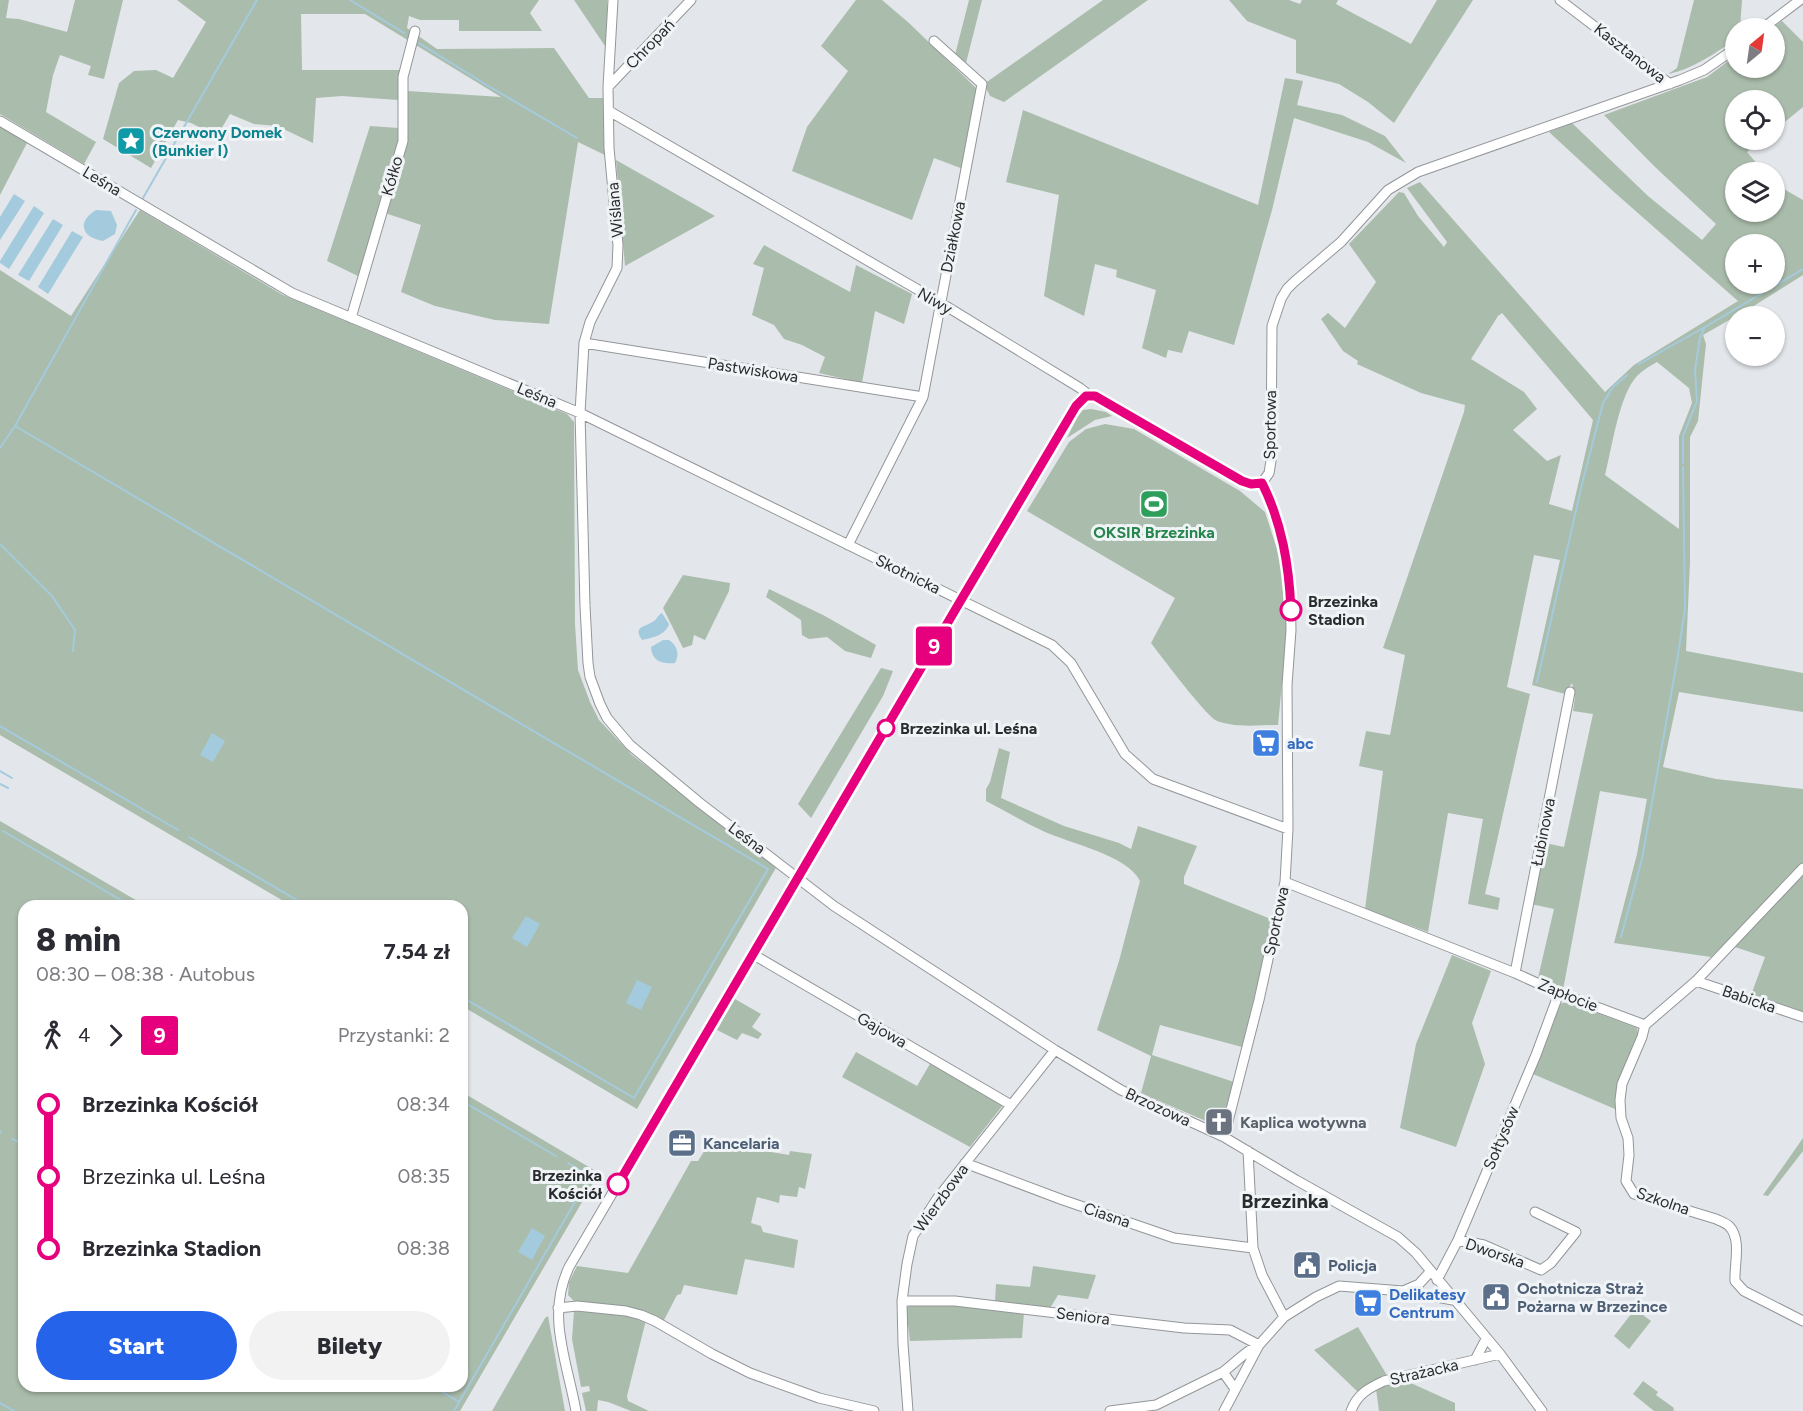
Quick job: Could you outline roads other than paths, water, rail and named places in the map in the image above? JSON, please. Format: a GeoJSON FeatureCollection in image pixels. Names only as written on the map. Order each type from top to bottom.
{"type":"FeatureCollection","features":[{"type":"Feature","properties":{"kind":"street","name":"Wiślana"},"geometry":{"type":"LineString","coordinates":[[580,413],[584,343],[590,322],[617,268],[618,245],[609,148],[608,87],[613,0]]}},
{"type":"Feature","properties":{"kind":"street","name":"Chropań"},"geometry":{"type":"LineString","coordinates":[[608,87],[691,0]]}},
{"type":"Feature","properties":{"kind":"street","name":"Kasztanowa"},"geometry":{"type":"LineString","coordinates":[[1560,0],[1670,84]]}},
{"type":"Feature","properties":{"kind":"street"},"geometry":{"type":"LineString","coordinates":[[1776,18],[1800,0]]}},
{"type":"Feature","properties":{"kind":"street","name":"Kółko"},"geometry":{"type":"LineString","coordinates":[[351,318],[403,141],[403,77],[415,31]]}},
{"type":"Feature","properties":{"kind":"street","name":"Działkowa"},"geometry":{"type":"LineString","coordinates":[[848,545],[923,397],[982,84],[934,41]]}},
{"type":"Feature","properties":{"kind":"street","name":"Sportowa"},"geometry":{"type":"LineString","coordinates":[[1224,1137],[1259,1000],[1285,882],[1288,829],[1287,685],[1291,630],[1290,589],[1285,547],[1262,483],[1269,473],[1270,461],[1272,326],[1281,299],[1287,288],[1341,242],[1388,190],[1418,172],[1670,84],[1704,70],[1725,56]]}},
{"type":"Feature","properties":{"kind":"street","name":"Niwy"},"geometry":{"type":"LineString","coordinates":[[609,111],[941,303],[1089,395],[1095,396],[1242,481],[1251,484],[1262,483]]}},
{"type":"Feature","properties":{"kind":"street","name":"Leśna"},"geometry":{"type":"LineString","coordinates":[[0,121],[292,293],[580,413],[586,638],[590,676],[600,704],[607,718],[630,745],[700,803],[798,877]]}},
{"type":"Feature","properties":{"kind":"street","name":"Pastwiskowa"},"geometry":{"type":"LineString","coordinates":[[584,343],[923,397]]}},
{"type":"Feature","properties":{"kind":"street"},"geometry":{"type":"LineString","coordinates":[[576,1411],[562,1347],[558,1308],[559,1293],[569,1267],[1076,406],[1089,395]]}},
{"type":"Feature","properties":{"kind":"street","name":"Skotnicka"},"geometry":{"type":"LineString","coordinates":[[580,413],[1052,645],[1071,663],[1125,754],[1153,779],[1288,829]]}},
{"type":"Feature","properties":{"kind":"street","name":"Łubinowa"},"geometry":{"type":"LineString","coordinates":[[1515,973],[1570,692]]}},
{"type":"Feature","properties":{"kind":"street"},"geometry":{"type":"LineString","coordinates":[[1645,1025],[1696,981],[1803,868]]}},
{"type":"Feature","properties":{"kind":"street","name":"Brzozowa"},"geometry":{"type":"LineString","coordinates":[[798,877],[834,906],[1055,1050],[1121,1090],[1224,1137],[1398,1237],[1416,1253],[1500,1354],[1542,1411]]}},
{"type":"Feature","properties":{"kind":"street","name":"Zapłocie"},"geometry":{"type":"LineString","coordinates":[[1285,882],[1515,973],[1559,993],[1645,1025]]}},
{"type":"Feature","properties":{"kind":"street","name":"Gajowa"},"geometry":{"type":"LineString","coordinates":[[754,955],[1011,1105]]}},
{"type":"Feature","properties":{"kind":"street","name":"Babicka"},"geometry":{"type":"LineString","coordinates":[[1696,981],[1803,1017]]}},
{"type":"Feature","properties":{"kind":"street","name":"Sołtysów"},"geometry":{"type":"LineString","coordinates":[[1437,1280],[1458,1240],[1559,993]]}},
{"type":"Feature","properties":{"kind":"street","name":"Szkolna"},"geometry":{"type":"LineString","coordinates":[[1645,1025],[1623,1084],[1620,1100],[1621,1118],[1628,1138],[1626,1181],[1629,1189],[1634,1194],[1728,1224],[1737,1243],[1736,1281],[1744,1291],[1803,1321]]}},
{"type":"Feature","properties":{"kind":"street","name":"Wierzbowa"},"geometry":{"type":"LineString","coordinates":[[908,1411],[902,1301],[913,1236],[937,1199],[1055,1050]]}},
{"type":"Feature","properties":{"kind":"street"},"geometry":{"type":"LineString","coordinates":[[1248,1151],[1253,1248],[1262,1275],[1284,1317]]}},
{"type":"Feature","properties":{"kind":"street","name":"Ciasna"},"geometry":{"type":"LineString","coordinates":[[965,1163],[1174,1238],[1253,1248]]}},
{"type":"Feature","properties":{"kind":"street","name":"Dworska"},"geometry":{"type":"LineString","coordinates":[[1458,1240],[1484,1245],[1541,1269],[1551,1263],[1576,1232],[1535,1212]]}},
{"type":"Feature","properties":{"kind":"street"},"geometry":{"type":"LineString","coordinates":[[1403,1291],[1419,1284],[1431,1271]]}},
{"type":"Feature","properties":{"kind":"street"},"geometry":{"type":"LineString","coordinates":[[1224,1411],[1259,1346],[1284,1317],[1316,1297],[1339,1286],[1403,1291],[1453,1300]]}},
{"type":"Feature","properties":{"kind":"street","name":"Seniora"},"geometry":{"type":"LineString","coordinates":[[902,1301],[955,1301],[1184,1328],[1230,1330],[1259,1346]]}},
{"type":"Feature","properties":{"kind":"street"},"geometry":{"type":"LineString","coordinates":[[558,1308],[577,1306],[626,1311],[640,1315],[656,1321],[750,1373],[819,1398],[874,1411]]}},
{"type":"Feature","properties":{"kind":"street","name":"Strażacka"},"geometry":{"type":"LineString","coordinates":[[1475,1360],[1486,1339]]}},
{"type":"Feature","properties":{"kind":"street"},"geometry":{"type":"LineString","coordinates":[[1110,1411],[1156,1405],[1223,1372],[1253,1347],[1259,1346]]}},
{"type":"Feature","properties":{"kind":"street","name":"Strażacka"},"geometry":{"type":"LineString","coordinates":[[1351,1411],[1359,1395],[1384,1381],[1500,1354]]}},
{"type":"Feature","properties":{"kind":"street"},"geometry":{"type":"LineString","coordinates":[[1223,1372],[1235,1389]]}},
{"type":"Feature","properties":{"kind":"water"},"geometry":{"type":"Polygon","coordinates":[[[14,194],[25,201],[0,240],[0,217],[14,194]]]}},
{"type":"Feature","properties":{"kind":"water"},"geometry":{"type":"Polygon","coordinates":[[[34,206],[44,213],[9,269],[0,261],[34,206]]]}},
{"type":"Feature","properties":{"kind":"water"},"geometry":{"type":"Polygon","coordinates":[[[96,210],[111,211],[117,225],[115,234],[103,241],[90,237],[84,229],[86,219],[96,210]]]}},
{"type":"Feature","properties":{"kind":"water"},"geometry":{"type":"Polygon","coordinates":[[[53,219],[63,225],[29,281],[18,275],[53,219]]]}},
{"type":"Feature","properties":{"kind":"water"},"geometry":{"type":"Polygon","coordinates":[[[72,231],[83,237],[48,294],[38,287],[72,231]]]}},
{"type":"Feature","properties":{"kind":"water"},"geometry":{"type":"Polygon","coordinates":[[[662,613],[669,624],[665,631],[642,640],[639,629],[654,621],[662,613]]]}},
{"type":"Feature","properties":{"kind":"water"},"geometry":{"type":"Polygon","coordinates":[[[663,640],[669,640],[676,647],[675,663],[662,662],[653,656],[651,647],[663,640]]]}},
{"type":"Feature","properties":{"kind":"water"},"geometry":{"type":"Polygon","coordinates":[[[212,733],[225,741],[213,762],[200,755],[212,733]]]}},
{"type":"Feature","properties":{"kind":"water"},"geometry":{"type":"Polygon","coordinates":[[[526,916],[540,924],[527,947],[512,938],[526,916]]]}},
{"type":"Feature","properties":{"kind":"water"},"geometry":{"type":"Polygon","coordinates":[[[637,980],[652,987],[641,1010],[626,1003],[637,980]]]}},
{"type":"Feature","properties":{"kind":"water"},"geometry":{"type":"Polygon","coordinates":[[[532,1228],[545,1236],[532,1260],[518,1252],[532,1228]]]}},
{"type":"Feature","properties":{"kind":"waterway"},"geometry":{"type":"LineString","coordinates":[[143,198],[257,0]]}},
{"type":"Feature","properties":{"kind":"waterway"},"geometry":{"type":"LineString","coordinates":[[350,0],[404,33]]}},
{"type":"Feature","properties":{"kind":"waterway"},"geometry":{"type":"LineString","coordinates":[[419,43],[577,138]]}},
{"type":"Feature","properties":{"kind":"waterway"},"geometry":{"type":"LineString","coordinates":[[0,448],[15,426],[136,210]]}},
{"type":"Feature","properties":{"kind":"waterway"},"geometry":{"type":"LineString","coordinates":[[1683,463],[1683,436],[1697,401],[1695,370],[1700,337],[1705,327],[1803,269]]}},
{"type":"Feature","properties":{"kind":"waterway"},"geometry":{"type":"LineString","coordinates":[[1639,364],[1705,327]]}},
{"type":"Feature","properties":{"kind":"waterway"},"geometry":{"type":"LineString","coordinates":[[1537,682],[1603,403],[1613,387],[1627,375]]}},
{"type":"Feature","properties":{"kind":"waterway"},"geometry":{"type":"LineString","coordinates":[[15,426],[768,869],[634,1098],[468,1001]]}},
{"type":"Feature","properties":{"kind":"waterway"},"geometry":{"type":"LineString","coordinates":[[1621,937],[1642,859],[1685,609],[1683,467]]}},
{"type":"Feature","properties":{"kind":"waterway"},"geometry":{"type":"LineString","coordinates":[[0,544],[52,596],[75,630],[73,651]]}},
{"type":"Feature","properties":{"kind":"waterway"},"geometry":{"type":"LineString","coordinates":[[0,726],[178,830]]}},
{"type":"Feature","properties":{"kind":"waterway"},"geometry":{"type":"LineString","coordinates":[[0,771],[12,778]]}},
{"type":"Feature","properties":{"kind":"waterway"},"geometry":{"type":"LineString","coordinates":[[0,784],[8,788]]}},
{"type":"Feature","properties":{"kind":"waterway"},"geometry":{"type":"LineString","coordinates":[[3,831],[121,900]]}},
{"type":"Feature","properties":{"kind":"waterway"},"geometry":{"type":"LineString","coordinates":[[189,837],[297,900]]}},
{"type":"Feature","properties":{"kind":"waterway"},"geometry":{"type":"LineString","coordinates":[[468,1105],[556,1156]]}},
{"type":"Feature","properties":{"kind":"waterway"},"geometry":{"type":"LineString","coordinates":[[13,1139],[18,1142]]}},
{"type":"Feature","properties":{"kind":"waterway"},"geometry":{"type":"LineString","coordinates":[[468,1387],[590,1176],[568,1163]]}},
{"type":"Feature","properties":{"kind":"waterway"},"geometry":{"type":"LineString","coordinates":[[443,1392],[459,1402]]}},
{"type":"Feature","properties":{"kind":"waterway"},"geometry":{"type":"LineString","coordinates":[[454,1411],[465,1392]]}},
{"type":"Feature","properties":{"kind":"waterway"},"geometry":{"type":"LineString","coordinates":[[0,1403],[14,1411]]}},
{"type":"Feature","properties":{"kind":"place","name":"Czerwony Domek (Bunkier I)"},"geometry":{"type":"Point","coordinates":[131,141]}},
{"type":"Feature","properties":{"kind":"place","name":"OKSIR Brzezinka"},"geometry":{"type":"Point","coordinates":[1154,504]}},
{"type":"Feature","properties":{"kind":"place","name":"Brzezinka Stadion"},"geometry":{"type":"Point","coordinates":[1291,610]}},
{"type":"Feature","properties":{"kind":"place","name":"Brzezinka ul. Leśna"},"geometry":{"type":"Point","coordinates":[886,728]}},
{"type":"Feature","properties":{"kind":"place","name":"abc"},"geometry":{"type":"Point","coordinates":[1266,743]}},
{"type":"Feature","properties":{"kind":"place","name":"Kaplica wotywna"},"geometry":{"type":"Point","coordinates":[1219,1122]}},
{"type":"Feature","properties":{"kind":"place","name":"Kancelaria"},"geometry":{"type":"Point","coordinates":[682,1143]}},
{"type":"Feature","properties":{"kind":"place","name":"Brzezinka Kościół"},"geometry":{"type":"Point","coordinates":[618,1184]}},
{"type":"Feature","properties":{"kind":"place","name":"Policja"},"geometry":{"type":"Point","coordinates":[1307,1265]}},
{"type":"Feature","properties":{"kind":"place","name":"Ochotnicza Straż Pożarna w Brzezince"},"geometry":{"type":"Point","coordinates":[1496,1297]}},
{"type":"Feature","properties":{"kind":"place","name":"Delikatesy Centrum"},"geometry":{"type":"Point","coordinates":[1368,1303]}},
{"type":"Feature","properties":{"kind":"district","name":"Brzezinka"},"geometry":{"type":"Point","coordinates":[1285,1201]}}]}
